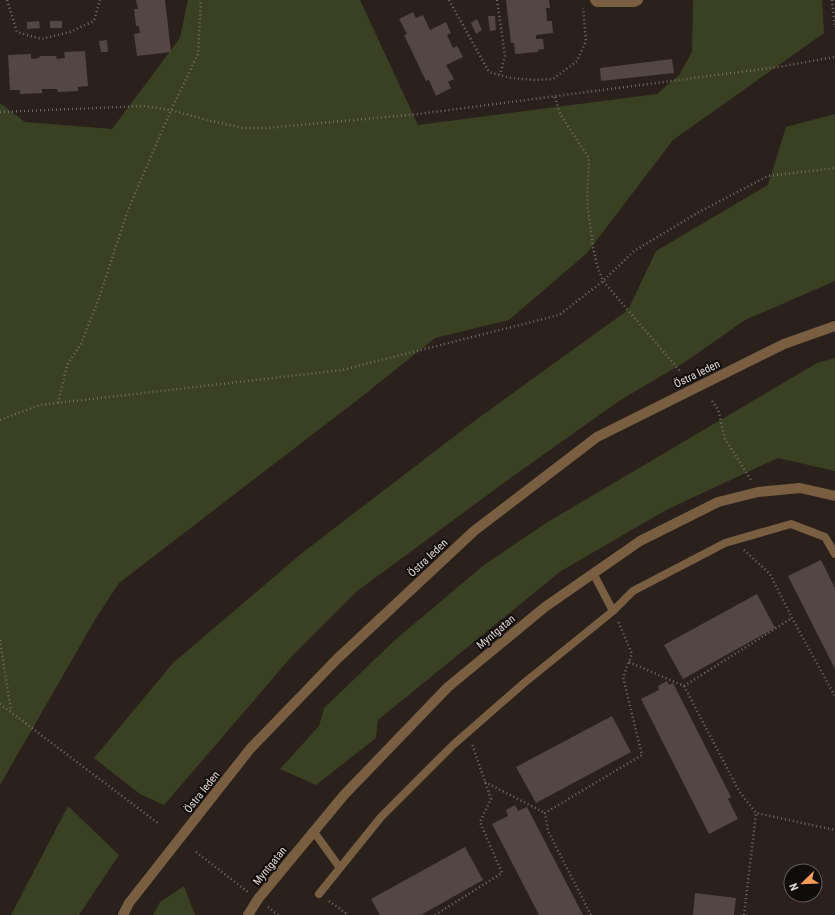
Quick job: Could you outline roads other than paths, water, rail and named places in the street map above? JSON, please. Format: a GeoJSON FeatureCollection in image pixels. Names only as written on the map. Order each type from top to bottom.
{"type":"FeatureCollection","features":[{"type":"Feature","properties":{"kind":"street"},"geometry":{"type":"LineString","coordinates":[[596,0],[598,2],[634,2],[638,0]]}},
{"type":"Feature","properties":{"kind":"street","name":"Östra leden"},"geometry":{"type":"LineString","coordinates":[[123,915],[130,903],[250,749],[337,659],[474,531],[598,437],[784,344],[835,326]]}},
{"type":"Feature","properties":{"kind":"street","name":"Myntgatan"},"geometry":{"type":"LineString","coordinates":[[248,915],[258,899],[344,795],[448,687],[545,607],[640,541],[718,502],[758,492],[800,488],[835,496]]}},
{"type":"Feature","properties":{"kind":"lane"},"geometry":{"type":"LineString","coordinates":[[319,894],[381,817],[453,745],[524,683],[613,611],[633,590],[725,543],[791,524],[825,537],[835,554]]}},
{"type":"Feature","properties":{"kind":"lane"},"geometry":{"type":"LineString","coordinates":[[593,574],[613,611]]}},
{"type":"Feature","properties":{"kind":"lane"},"geometry":{"type":"LineString","coordinates":[[314,832],[340,868]]}}]}
